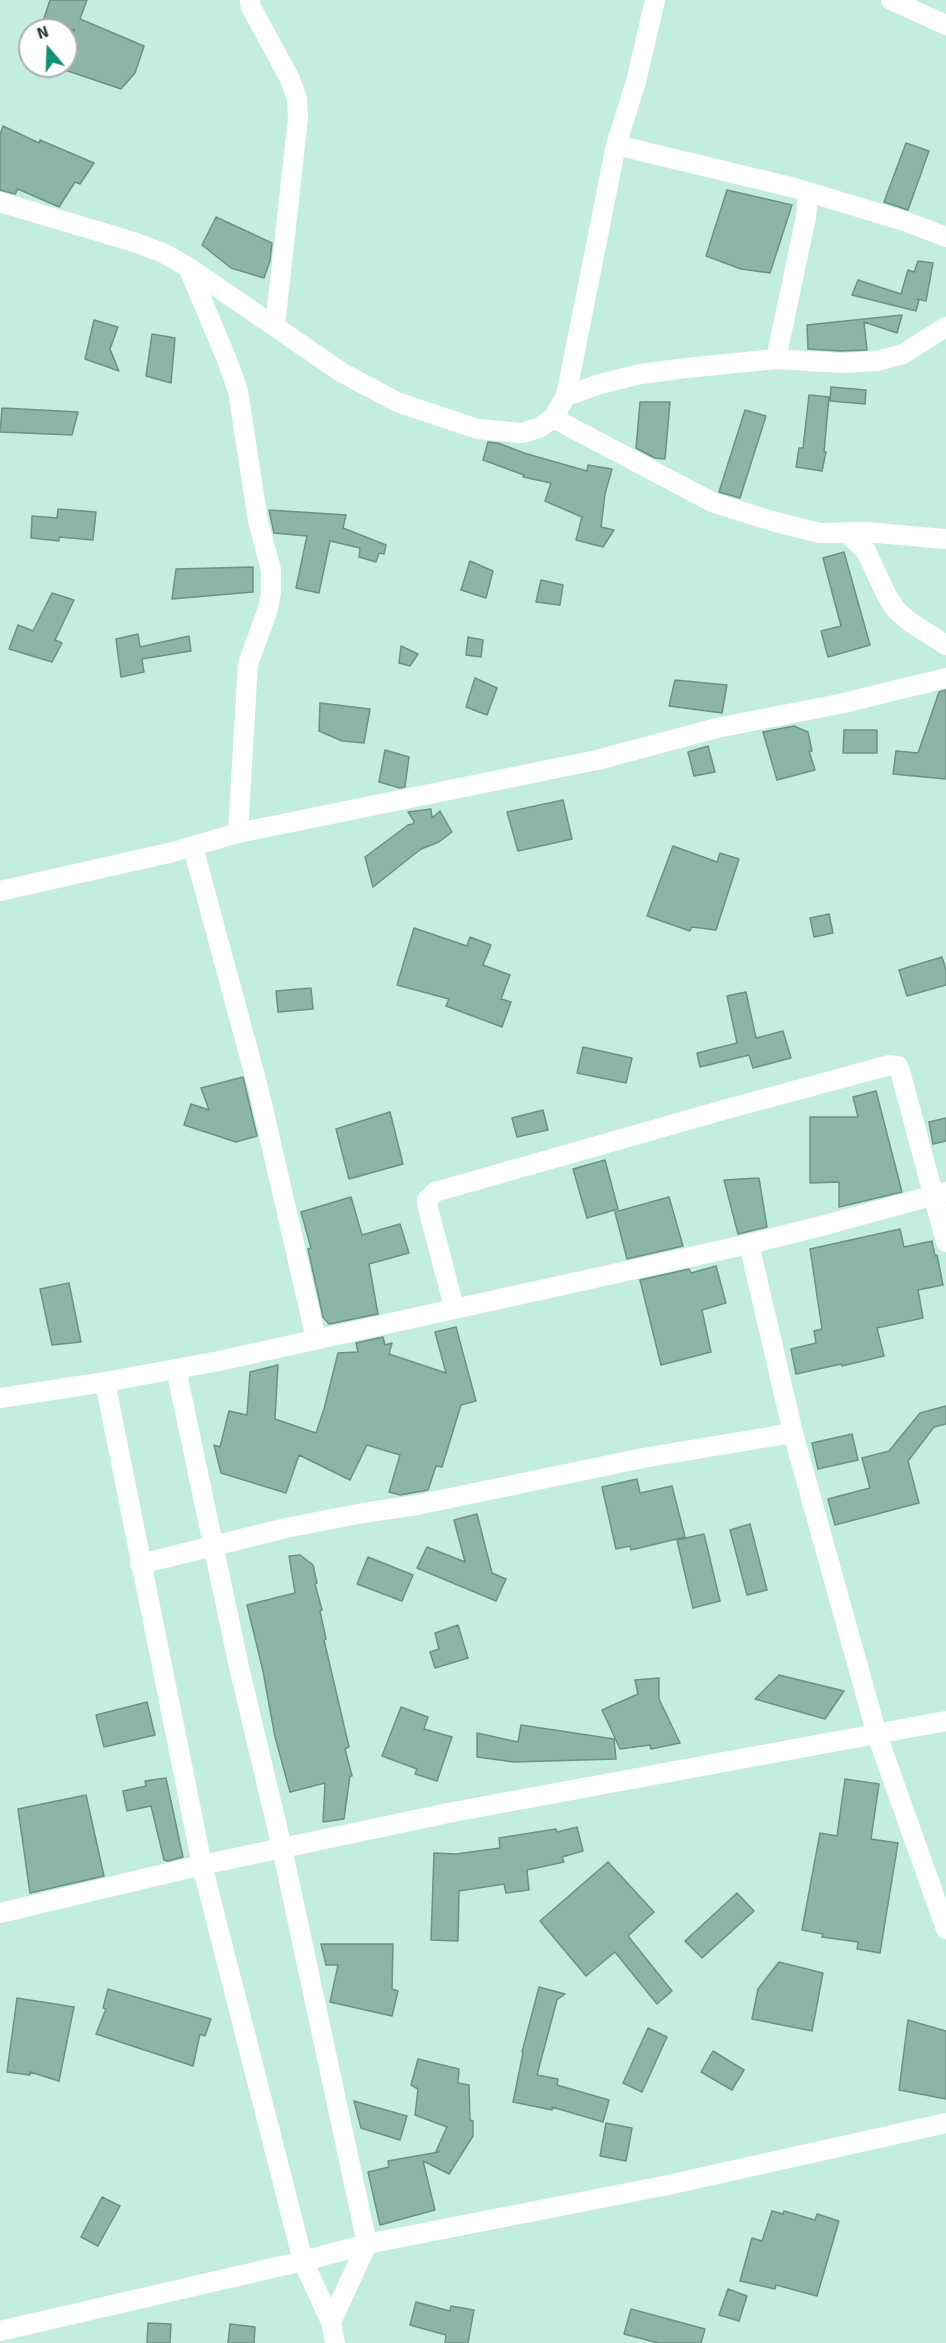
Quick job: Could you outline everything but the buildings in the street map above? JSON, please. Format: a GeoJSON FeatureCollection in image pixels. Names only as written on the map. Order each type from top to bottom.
{"type":"FeatureCollection","features":[{"type":"Feature","properties":{"kind":"street"},"geometry":{"type":"LineString","coordinates":[[250,0],[251,7],[290,79],[297,99],[298,118],[275,326]]}},
{"type":"Feature","properties":{"kind":"street"},"geometry":{"type":"LineString","coordinates":[[0,202],[134,242],[163,253],[188,267],[341,372],[397,402],[478,429],[521,433],[539,428],[553,418],[566,396],[591,261],[616,145],[636,82],[655,0]]}},
{"type":"Feature","properties":{"kind":"street"},"geometry":{"type":"LineString","coordinates":[[891,0],[946,26]]}},
{"type":"Feature","properties":{"kind":"street"},"geometry":{"type":"LineString","coordinates":[[616,145],[808,192],[904,221],[946,237]]}},
{"type":"Feature","properties":{"kind":"street"},"geometry":{"type":"LineString","coordinates":[[776,359],[806,217],[808,192]]}},
{"type":"Feature","properties":{"kind":"street"},"geometry":{"type":"LineString","coordinates":[[188,267],[238,391],[258,521],[271,570],[268,609],[248,664],[238,834]]}},
{"type":"Feature","properties":{"kind":"street"},"geometry":{"type":"LineString","coordinates":[[566,396],[600,384],[641,374],[776,359],[841,363],[878,361],[903,354],[946,327]]}},
{"type":"Feature","properties":{"kind":"street"},"geometry":{"type":"LineString","coordinates":[[553,418],[712,502],[775,522],[820,533],[946,539]]}},
{"type":"Feature","properties":{"kind":"street"},"geometry":{"type":"LineString","coordinates":[[847,533],[866,551],[896,610],[910,622],[946,645]]}},
{"type":"Feature","properties":{"kind":"street"},"geometry":{"type":"LineString","coordinates":[[0,891],[193,847],[238,834],[597,760],[717,728],[844,703],[946,678]]}},
{"type":"Feature","properties":{"kind":"street"},"geometry":{"type":"LineString","coordinates":[[193,847],[258,1091],[316,1339]]}},
{"type":"Feature","properties":{"kind":"street"},"geometry":{"type":"LineString","coordinates":[[454,1307],[428,1208],[427,1200],[435,1192],[890,1065],[898,1066],[900,1071],[940,1193],[946,1242]]}},
{"type":"Feature","properties":{"kind":"street"},"geometry":{"type":"LineString","coordinates":[[0,1398],[176,1369],[316,1339],[749,1244],[940,1193]]}},
{"type":"Feature","properties":{"kind":"street"},"geometry":{"type":"LineString","coordinates":[[749,1244],[793,1433],[878,1735],[946,1929]]}},
{"type":"Feature","properties":{"kind":"street"},"geometry":{"type":"LineString","coordinates":[[176,1369],[239,1667],[282,1848],[367,2244],[331,2322]]}},
{"type":"Feature","properties":{"kind":"street"},"geometry":{"type":"LineString","coordinates":[[105,1382],[202,1865],[303,2261],[331,2322],[334,2343]]}},
{"type":"Feature","properties":{"kind":"street"},"geometry":{"type":"LineString","coordinates":[[140,1564],[286,1527],[417,1505],[644,1458],[793,1433]]}},
{"type":"Feature","properties":{"kind":"street"},"geometry":{"type":"LineString","coordinates":[[0,1913],[202,1865],[453,1812],[946,1722]]}},
{"type":"Feature","properties":{"kind":"street"},"geometry":{"type":"LineString","coordinates":[[0,2331],[367,2244],[668,2185],[946,2123]]}}]}
